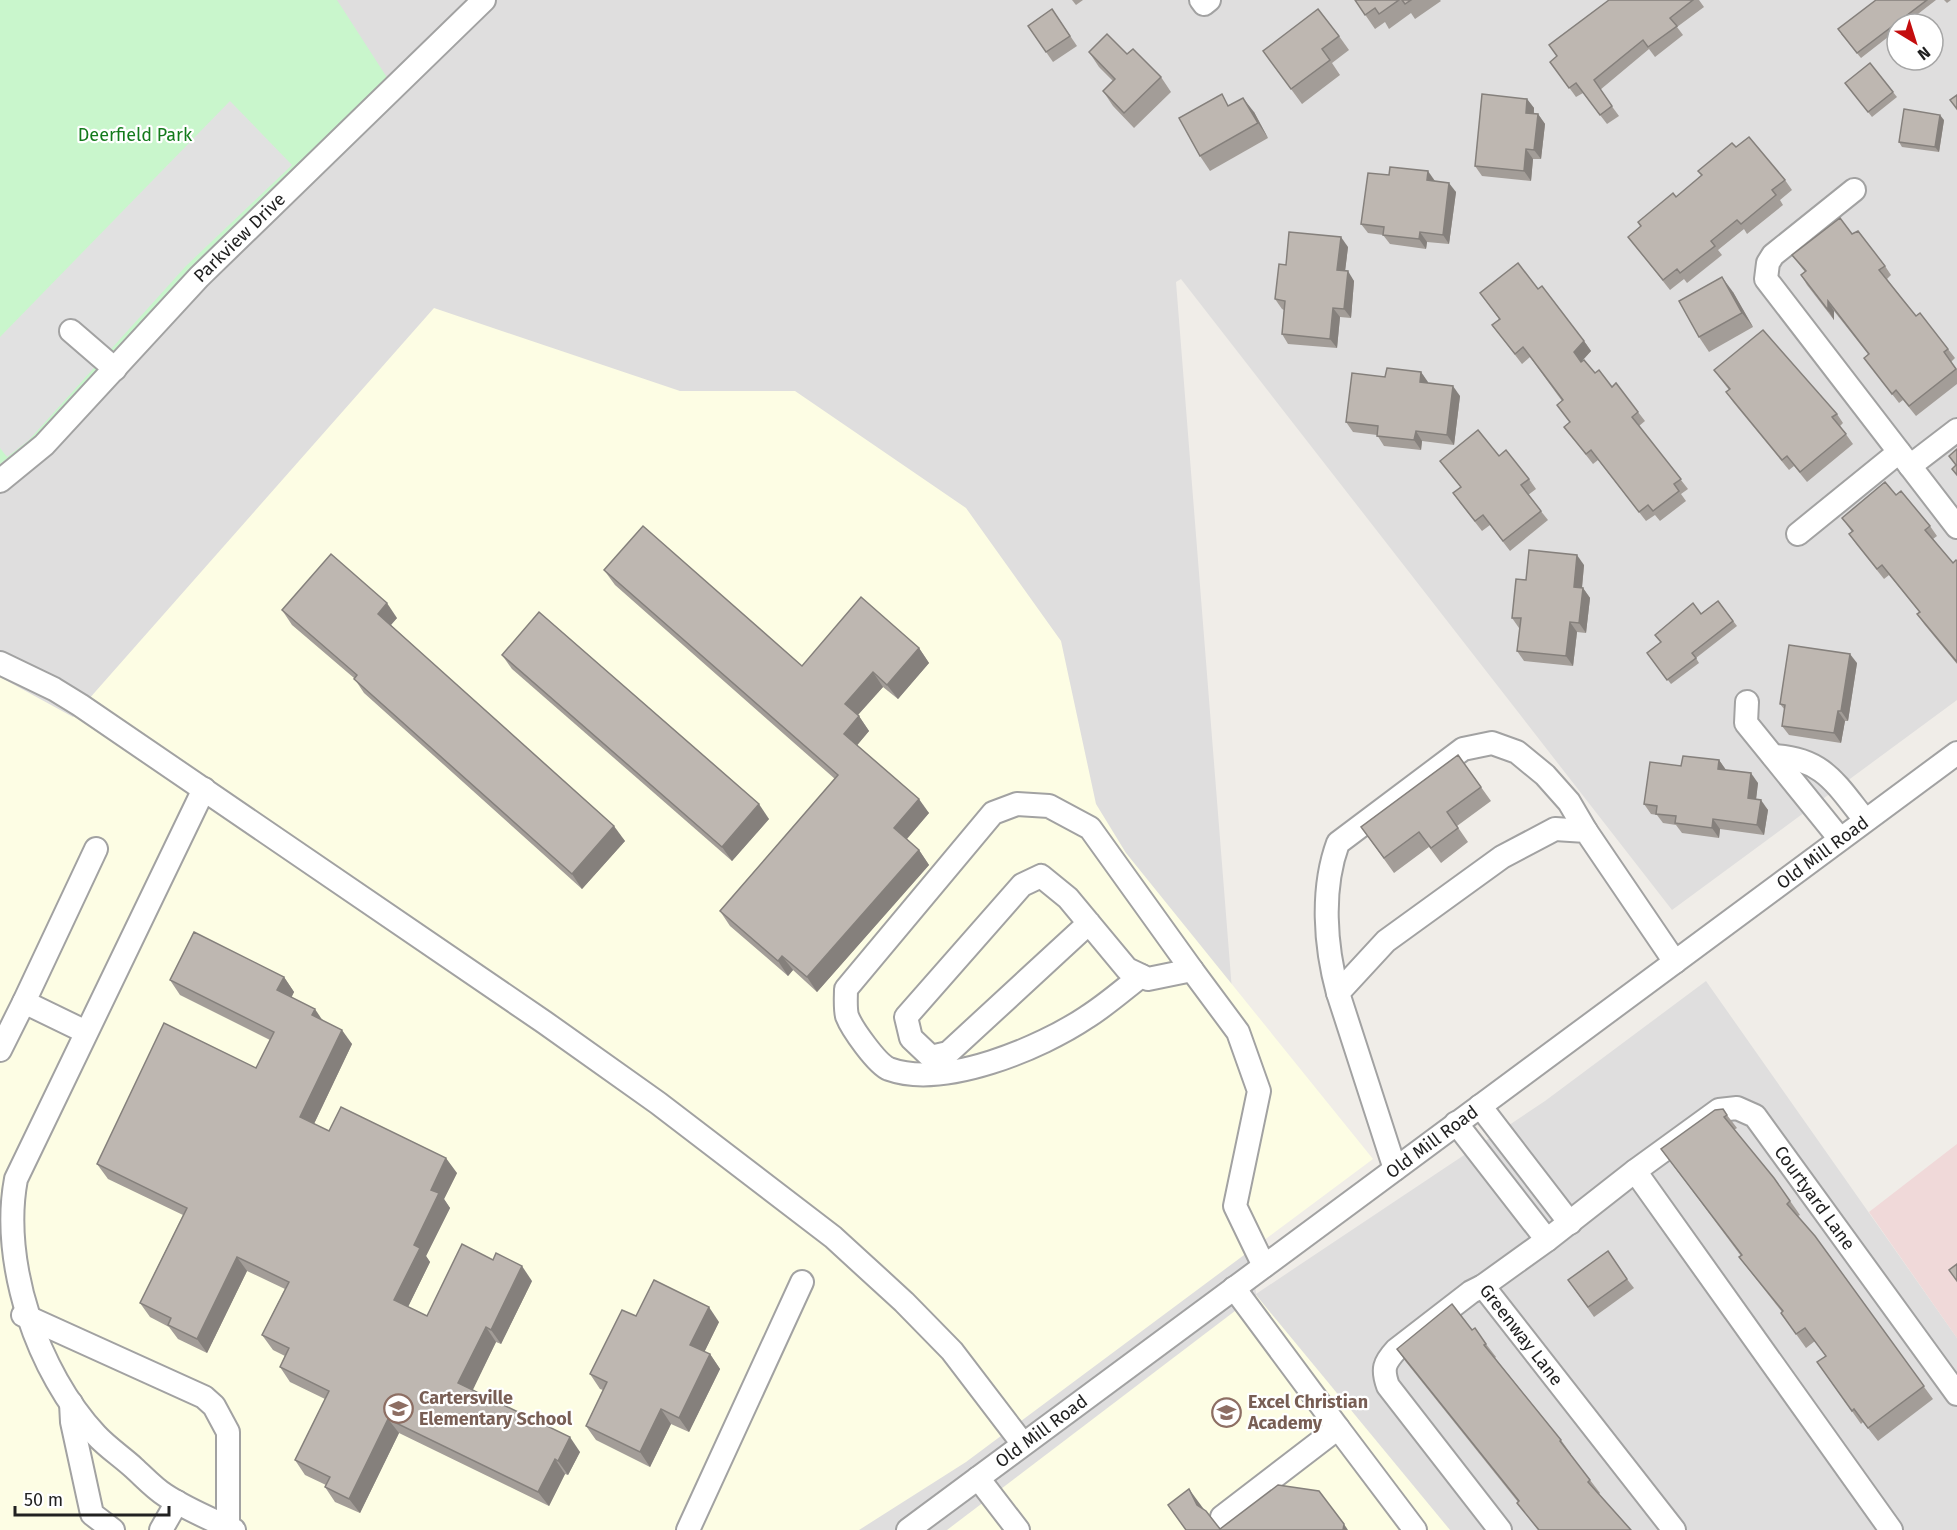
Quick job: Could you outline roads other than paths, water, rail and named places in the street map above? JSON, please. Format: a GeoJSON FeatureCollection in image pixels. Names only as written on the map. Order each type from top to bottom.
{"type":"FeatureCollection","features":[{"type":"Feature","properties":{"kind":"street","name":"Parkview Drive"},"geometry":{"type":"LineString","coordinates":[[0,481],[44,445],[199,277],[484,0]]}},
{"type":"Feature","properties":{"kind":"street"},"geometry":{"type":"LineString","coordinates":[[1201,0],[1204,4],[1209,0]]}},
{"type":"Feature","properties":{"kind":"street"},"geometry":{"type":"LineString","coordinates":[[1854,190],[1773,255],[1768,263],[1766,279],[1957,527]]}},
{"type":"Feature","properties":{"kind":"street"},"geometry":{"type":"LineString","coordinates":[[71,332],[115,369]]}},
{"type":"Feature","properties":{"kind":"street"},"geometry":{"type":"LineString","coordinates":[[1798,534],[1904,459],[1957,430]]}},
{"type":"Feature","properties":{"kind":"street"},"geometry":{"type":"LineString","coordinates":[[0,663],[59,691],[544,1022],[658,1103],[833,1238],[904,1302],[952,1351],[1023,1444]]}},
{"type":"Feature","properties":{"kind":"street"},"geometry":{"type":"LineString","coordinates":[[1747,702],[1746,723],[1840,839]]}},
{"type":"Feature","properties":{"kind":"street"},"geometry":{"type":"LineString","coordinates":[[1395,1169],[1332,972],[1326,903],[1329,867],[1338,843],[1462,749],[1492,742],[1517,752],[1545,775],[1569,802],[1586,831],[1675,962]]}},
{"type":"Feature","properties":{"kind":"street","name":"Old Mill Road"},"geometry":{"type":"LineString","coordinates":[[908,1530],[1957,753]]}},
{"type":"Feature","properties":{"kind":"street"},"geometry":{"type":"LineString","coordinates":[[1773,756],[1795,758],[1820,768],[1830,776],[1865,820]]}},
{"type":"Feature","properties":{"kind":"street"},"geometry":{"type":"LineString","coordinates":[[23,1315],[191,1390],[214,1406],[228,1432],[231,1529],[164,1495],[96,1435],[52,1377],[23,1315],[9,1273],[6,1215],[16,1179],[204,789]]}},
{"type":"Feature","properties":{"kind":"street"},"geometry":{"type":"LineString","coordinates":[[1141,976],[1075,1023],[1001,1061],[953,1071],[915,1075],[887,1068],[865,1045],[848,1016],[846,989],[993,813],[1017,804],[1049,806],[1090,828],[1238,1032],[1259,1091],[1235,1206],[1264,1266]]}},
{"type":"Feature","properties":{"kind":"street"},"geometry":{"type":"LineString","coordinates":[[1338,993],[1386,941],[1502,856],[1555,829],[1586,831]]}},
{"type":"Feature","properties":{"kind":"street"},"geometry":{"type":"LineString","coordinates":[[0,1050],[96,849]]}},
{"type":"Feature","properties":{"kind":"street"},"geometry":{"type":"LineString","coordinates":[[1089,923],[948,1053],[931,1058],[911,1038],[906,1017],[1022,885],[1041,876],[1068,898],[1089,923],[1127,969],[1148,979],[1192,970]]}},
{"type":"Feature","properties":{"kind":"street"},"geometry":{"type":"LineString","coordinates":[[24,1002],[86,1032]]}},
{"type":"Feature","properties":{"kind":"street"},"geometry":{"type":"LineString","coordinates":[[1480,1106],[1570,1223]]}},
{"type":"Feature","properties":{"kind":"street","name":"Courtyard Lane"},"geometry":{"type":"LineString","coordinates":[[1483,1286],[1719,1110],[1737,1108],[1755,1116],[1957,1394]]}},
{"type":"Feature","properties":{"kind":"street"},"geometry":{"type":"LineString","coordinates":[[1456,1123],[1547,1240]]}},
{"type":"Feature","properties":{"kind":"street"},"geometry":{"type":"LineString","coordinates":[[1635,1171],[1891,1530]]}},
{"type":"Feature","properties":{"kind":"street"},"geometry":{"type":"LineString","coordinates":[[688,1530],[802,1282]]}},
{"type":"Feature","properties":{"kind":"street","name":"Greenway Lane"},"geometry":{"type":"LineString","coordinates":[[1500,1530],[1388,1386],[1383,1371],[1386,1361],[1396,1350],[1471,1292],[1483,1286],[1674,1530]]}},
{"type":"Feature","properties":{"kind":"street"},"geometry":{"type":"LineString","coordinates":[[1234,1288],[1415,1530]]}},
{"type":"Feature","properties":{"kind":"street"},"geometry":{"type":"LineString","coordinates":[[71,1401],[72,1422],[92,1514],[113,1530]]}},
{"type":"Feature","properties":{"kind":"street"},"geometry":{"type":"LineString","coordinates":[[1222,1517],[1338,1428]]}},
{"type":"Feature","properties":{"kind":"street"},"geometry":{"type":"LineString","coordinates":[[978,1478],[1018,1530]]}},
{"type":"Feature","properties":{"kind":"street"},"geometry":{"type":"LineString","coordinates":[[161,1530],[177,1502]]}},
{"type":"Feature","properties":{"kind":"place","name":"Cartersville Elementary School"},"geometry":{"type":"Point","coordinates":[398,1408]}},
{"type":"Feature","properties":{"kind":"place","name":"Excel Christian Academy"},"geometry":{"type":"Point","coordinates":[1227,1412]}},
{"type":"Feature","properties":{"kind":"park label","name":"Deerfield Park"},"geometry":{"type":"Point","coordinates":[135,135]}}]}
